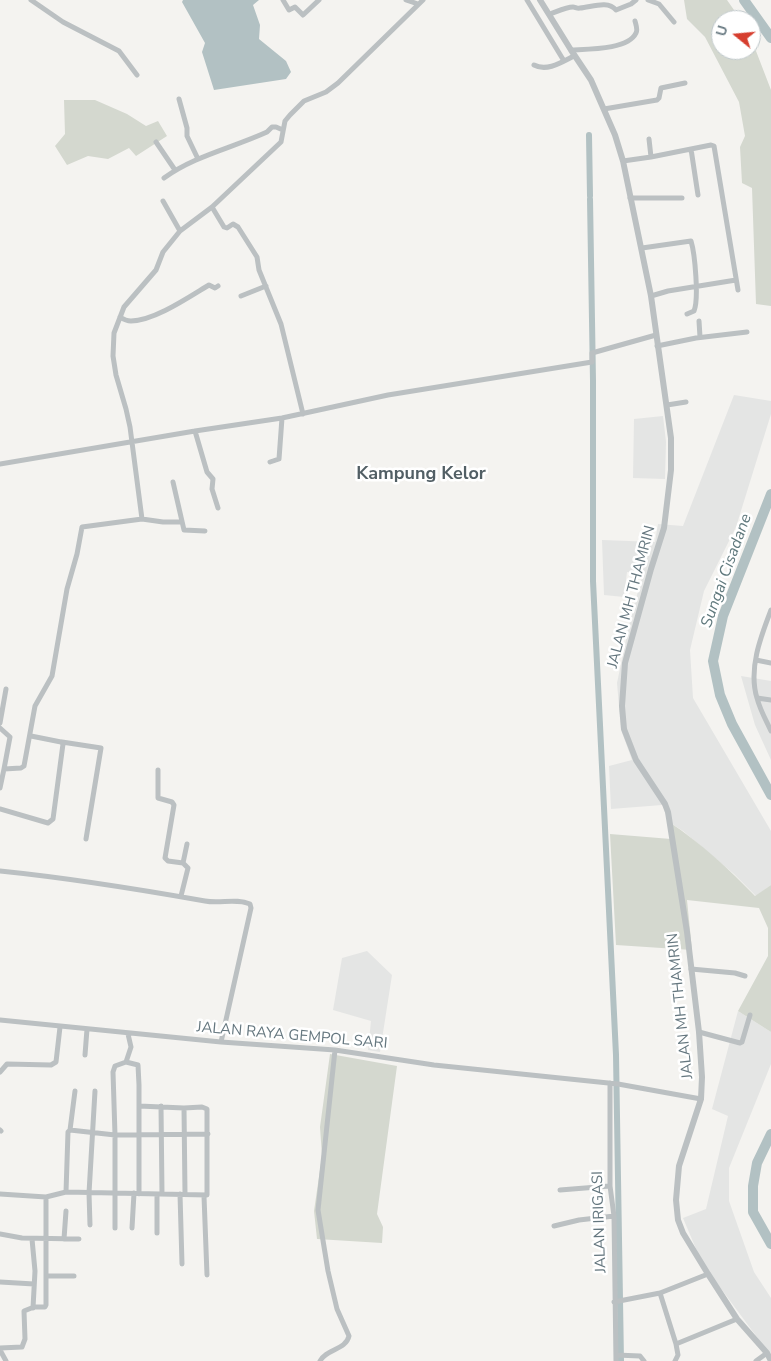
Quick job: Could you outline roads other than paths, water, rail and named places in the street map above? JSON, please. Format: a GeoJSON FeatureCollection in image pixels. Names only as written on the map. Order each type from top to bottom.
{"type":"FeatureCollection","features":[{"type":"Feature","properties":{"kind":"street"},"geometry":{"type":"LineString","coordinates":[[32,0],[62,22],[119,51],[137,75]]}},
{"type":"Feature","properties":{"kind":"street"},"geometry":{"type":"LineString","coordinates":[[283,0],[289,10],[295,7],[304,15],[319,0]]}},
{"type":"Feature","properties":{"kind":"street"},"geometry":{"type":"LineString","coordinates":[[406,0],[420,2]]}},
{"type":"Feature","properties":{"kind":"street"},"geometry":{"type":"LineString","coordinates":[[527,0],[569,57]]}},
{"type":"Feature","properties":{"kind":"street","name":"JALAN MH THAMRIN"},"geometry":{"type":"LineString","coordinates":[[540,0],[550,14],[569,57],[591,80],[623,160],[642,248],[671,438],[671,470],[664,528],[625,663],[622,706],[624,729],[636,760],[665,804],[668,812],[687,932],[699,1032],[702,1077],[701,1099],[679,1166],[676,1200],[678,1220],[683,1233],[737,1319],[767,1353],[770,1361]]}},
{"type":"Feature","properties":{"kind":"street"},"geometry":{"type":"LineString","coordinates":[[550,14],[572,7],[578,9],[594,4],[613,5],[616,10],[632,4],[636,0]]}},
{"type":"Feature","properties":{"kind":"street"},"geometry":{"type":"LineString","coordinates":[[648,0],[659,4],[674,22]]}},
{"type":"Feature","properties":{"kind":"street"},"geometry":{"type":"LineString","coordinates":[[142,519],[126,409],[116,375],[113,356],[114,333],[124,307],[156,270],[163,252],[180,230],[212,207],[281,142],[283,137],[282,130],[286,121],[304,101],[326,92],[338,83],[420,2]]}},
{"type":"Feature","properties":{"kind":"street"},"geometry":{"type":"LineString","coordinates":[[534,65],[541,68],[591,50],[621,44],[636,34],[635,21]]}},
{"type":"Feature","properties":{"kind":"street"},"geometry":{"type":"LineString","coordinates":[[604,109],[657,100],[661,88],[686,83]]}},
{"type":"Feature","properties":{"kind":"street"},"geometry":{"type":"LineString","coordinates":[[179,99],[187,128],[187,136],[198,159]]}},
{"type":"Feature","properties":{"kind":"street"},"geometry":{"type":"LineString","coordinates":[[164,178],[175,170],[198,159],[260,136],[272,127],[282,130]]}},
{"type":"Feature","properties":{"kind":"street"},"geometry":{"type":"LineString","coordinates":[[650,139],[651,157]]}},
{"type":"Feature","properties":{"kind":"street"},"geometry":{"type":"LineString","coordinates":[[156,142],[175,170]]}},
{"type":"Feature","properties":{"kind":"street"},"geometry":{"type":"LineString","coordinates":[[623,160],[651,157],[711,145],[715,147],[738,290]]}},
{"type":"Feature","properties":{"kind":"street"},"geometry":{"type":"LineString","coordinates":[[691,149],[698,195]]}},
{"type":"Feature","properties":{"kind":"street"},"geometry":{"type":"LineString","coordinates":[[630,198],[682,198]]}},
{"type":"Feature","properties":{"kind":"street"},"geometry":{"type":"LineString","coordinates":[[163,201],[180,230]]}},
{"type":"Feature","properties":{"kind":"street"},"geometry":{"type":"LineString","coordinates":[[212,207],[224,227],[227,228],[233,224],[238,226],[256,257],[259,270],[281,324],[303,414]]}},
{"type":"Feature","properties":{"kind":"street"},"geometry":{"type":"LineString","coordinates":[[642,248],[691,241],[697,286],[696,307],[694,311],[687,314]]}},
{"type":"Feature","properties":{"kind":"street"},"geometry":{"type":"LineString","coordinates":[[650,296],[668,291],[736,280]]}},
{"type":"Feature","properties":{"kind":"street"},"geometry":{"type":"LineString","coordinates":[[120,317],[130,321],[153,316],[169,309],[209,285],[214,288],[218,286]]}},
{"type":"Feature","properties":{"kind":"street"},"geometry":{"type":"LineString","coordinates":[[241,296],[266,286]]}},
{"type":"Feature","properties":{"kind":"street"},"geometry":{"type":"LineString","coordinates":[[699,321],[700,338]]}},
{"type":"Feature","properties":{"kind":"street"},"geometry":{"type":"LineString","coordinates":[[658,346],[747,332]]}},
{"type":"Feature","properties":{"kind":"street"},"geometry":{"type":"LineString","coordinates":[[0,464],[282,418],[388,395],[592,362],[592,353],[656,335]]}},
{"type":"Feature","properties":{"kind":"street"},"geometry":{"type":"LineString","coordinates":[[667,405],[686,402]]}},
{"type":"Feature","properties":{"kind":"street"},"geometry":{"type":"LineString","coordinates":[[270,462],[279,459],[282,418]]}},
{"type":"Feature","properties":{"kind":"street"},"geometry":{"type":"LineString","coordinates":[[195,431],[207,472],[213,479],[212,489],[218,508]]}},
{"type":"Feature","properties":{"kind":"street"},"geometry":{"type":"LineString","coordinates":[[173,482],[181,522],[185,530],[205,531]]}},
{"type":"Feature","properties":{"kind":"street"},"geometry":{"type":"LineString","coordinates":[[4,769],[21,768],[24,766],[35,706],[52,676],[67,589],[82,526],[142,519],[181,522]]}},
{"type":"Feature","properties":{"kind":"street"},"geometry":{"type":"LineString","coordinates":[[771,610],[756,660],[754,682],[757,698],[771,731]]}},
{"type":"Feature","properties":{"kind":"street"},"geometry":{"type":"LineString","coordinates":[[756,660],[771,663]]}},
{"type":"Feature","properties":{"kind":"street"},"geometry":{"type":"LineString","coordinates":[[0,723],[6,689]]}},
{"type":"Feature","properties":{"kind":"street"},"geometry":{"type":"LineString","coordinates":[[757,698],[771,700]]}},
{"type":"Feature","properties":{"kind":"street"},"geometry":{"type":"LineString","coordinates":[[0,728],[10,737],[0,788]]}},
{"type":"Feature","properties":{"kind":"street"},"geometry":{"type":"LineString","coordinates":[[31,736],[101,748],[86,840]]}},
{"type":"Feature","properties":{"kind":"street"},"geometry":{"type":"LineString","coordinates":[[0,810],[48,823],[51,822],[62,742]]}},
{"type":"Feature","properties":{"kind":"street"},"geometry":{"type":"LineString","coordinates":[[158,770],[158,798],[172,802],[174,805],[165,858],[168,861],[183,864],[188,868],[181,896]]}},
{"type":"Feature","properties":{"kind":"street"},"geometry":{"type":"LineString","coordinates":[[183,864],[186,844]]}},
{"type":"Feature","properties":{"kind":"street"},"geometry":{"type":"LineString","coordinates":[[0,871],[79,880],[214,902],[244,902],[251,906],[244,945],[221,1042]]}},
{"type":"Feature","properties":{"kind":"street"},"geometry":{"type":"LineString","coordinates":[[691,969],[735,973],[744,976]]}},
{"type":"Feature","properties":{"kind":"street"},"geometry":{"type":"LineString","coordinates":[[699,1032],[740,1043],[742,1042],[750,1015]]}},
{"type":"Feature","properties":{"kind":"street","name":"JALAN RAYA GEMPOL SARI"},"geometry":{"type":"LineString","coordinates":[[0,1020],[128,1034],[336,1050],[434,1065],[613,1083],[701,1099]]}},
{"type":"Feature","properties":{"kind":"street"},"geometry":{"type":"LineString","coordinates":[[0,1072],[7,1064],[51,1065],[56,1062],[60,1026]]}},
{"type":"Feature","properties":{"kind":"street"},"geometry":{"type":"LineString","coordinates":[[85,1055],[87,1029]]}},
{"type":"Feature","properties":{"kind":"street"},"geometry":{"type":"LineString","coordinates":[[126,1062],[131,1048],[128,1034]]}},
{"type":"Feature","properties":{"kind":"street"},"geometry":{"type":"LineString","coordinates":[[320,1361],[324,1356],[346,1344],[349,1336],[337,1309],[328,1271],[318,1210],[336,1050]]}},
{"type":"Feature","properties":{"kind":"street"},"geometry":{"type":"LineString","coordinates":[[115,1228],[113,1072],[115,1066],[126,1062],[138,1065],[136,1193],[132,1228]]}},
{"type":"Feature","properties":{"kind":"street","name":"JALAN IRIGASI"},"geometry":{"type":"LineString","coordinates":[[613,1083],[610,1186],[614,1216],[618,1356]]}},
{"type":"Feature","properties":{"kind":"street"},"geometry":{"type":"LineString","coordinates":[[66,1192],[68,1132],[70,1130],[75,1091]]}},
{"type":"Feature","properties":{"kind":"street"},"geometry":{"type":"LineString","coordinates":[[90,1225],[89,1193],[95,1092]]}},
{"type":"Feature","properties":{"kind":"street"},"geometry":{"type":"LineString","coordinates":[[138,1106],[206,1108],[208,1111],[208,1190],[204,1196],[207,1275]]}},
{"type":"Feature","properties":{"kind":"street"},"geometry":{"type":"LineString","coordinates":[[156,1233],[160,1194],[161,1106]]}},
{"type":"Feature","properties":{"kind":"street"},"geometry":{"type":"LineString","coordinates":[[182,1264],[184,1108]]}},
{"type":"Feature","properties":{"kind":"street"},"geometry":{"type":"LineString","coordinates":[[70,1130],[115,1134],[208,1134]]}},
{"type":"Feature","properties":{"kind":"street"},"geometry":{"type":"LineString","coordinates":[[560,1190],[610,1186]]}},
{"type":"Feature","properties":{"kind":"street"},"geometry":{"type":"LineString","coordinates":[[0,1194],[46,1197],[66,1192],[115,1192],[204,1196]]}},
{"type":"Feature","properties":{"kind":"street"},"geometry":{"type":"LineString","coordinates":[[6,1361],[0,1349],[22,1347],[25,1339],[24,1311],[45,1307],[46,1305],[46,1197]]}},
{"type":"Feature","properties":{"kind":"street"},"geometry":{"type":"LineString","coordinates":[[64,1239],[66,1211]]}},
{"type":"Feature","properties":{"kind":"street"},"geometry":{"type":"LineString","coordinates":[[554,1226],[614,1216]]}},
{"type":"Feature","properties":{"kind":"street"},"geometry":{"type":"LineString","coordinates":[[0,1234],[32,1239],[79,1239]]}},
{"type":"Feature","properties":{"kind":"street"},"geometry":{"type":"LineString","coordinates":[[32,1239],[33,1308]]}},
{"type":"Feature","properties":{"kind":"street"},"geometry":{"type":"LineString","coordinates":[[617,1301],[660,1293],[708,1274]]}},
{"type":"Feature","properties":{"kind":"street"},"geometry":{"type":"LineString","coordinates":[[46,1276],[74,1276]]}},
{"type":"Feature","properties":{"kind":"street"},"geometry":{"type":"LineString","coordinates":[[0,1282],[34,1284]]}},
{"type":"Feature","properties":{"kind":"street"},"geometry":{"type":"LineString","coordinates":[[660,1293],[676,1344],[678,1355],[675,1361]]}},
{"type":"Feature","properties":{"kind":"street"},"geometry":{"type":"LineString","coordinates":[[676,1344],[737,1319]]}},
{"type":"Feature","properties":{"kind":"street"},"geometry":{"type":"LineString","coordinates":[[756,1361],[767,1353]]}},
{"type":"Feature","properties":{"kind":"street"},"geometry":{"type":"LineString","coordinates":[[618,1356],[640,1356],[644,1361]]}},
{"type":"Feature","properties":{"kind":"waterway","name":"Sungai Cisadane"},"geometry":{"type":"LineString","coordinates":[[744,0],[771,38]]}},
{"type":"Feature","properties":{"kind":"waterway"},"geometry":{"type":"LineString","coordinates":[[589,135],[590,196]]}},
{"type":"Feature","properties":{"kind":"waterway"},"geometry":{"type":"LineString","coordinates":[[590,199],[593,381],[593,581],[616,1055],[621,1361]]}},
{"type":"Feature","properties":{"kind":"waterway","name":"Sungai Cisadane"},"geometry":{"type":"LineString","coordinates":[[771,494],[723,616],[713,661],[720,695],[732,724],[771,795]]}},
{"type":"Feature","properties":{"kind":"waterway","name":"Sungai Cisadane"},"geometry":{"type":"LineString","coordinates":[[771,1134],[757,1163],[753,1186],[753,1212],[771,1244]]}},
{"type":"Feature","properties":{"kind":"district","name":"Kampung Kelor"},"geometry":{"type":"Point","coordinates":[421,475]}}]}
